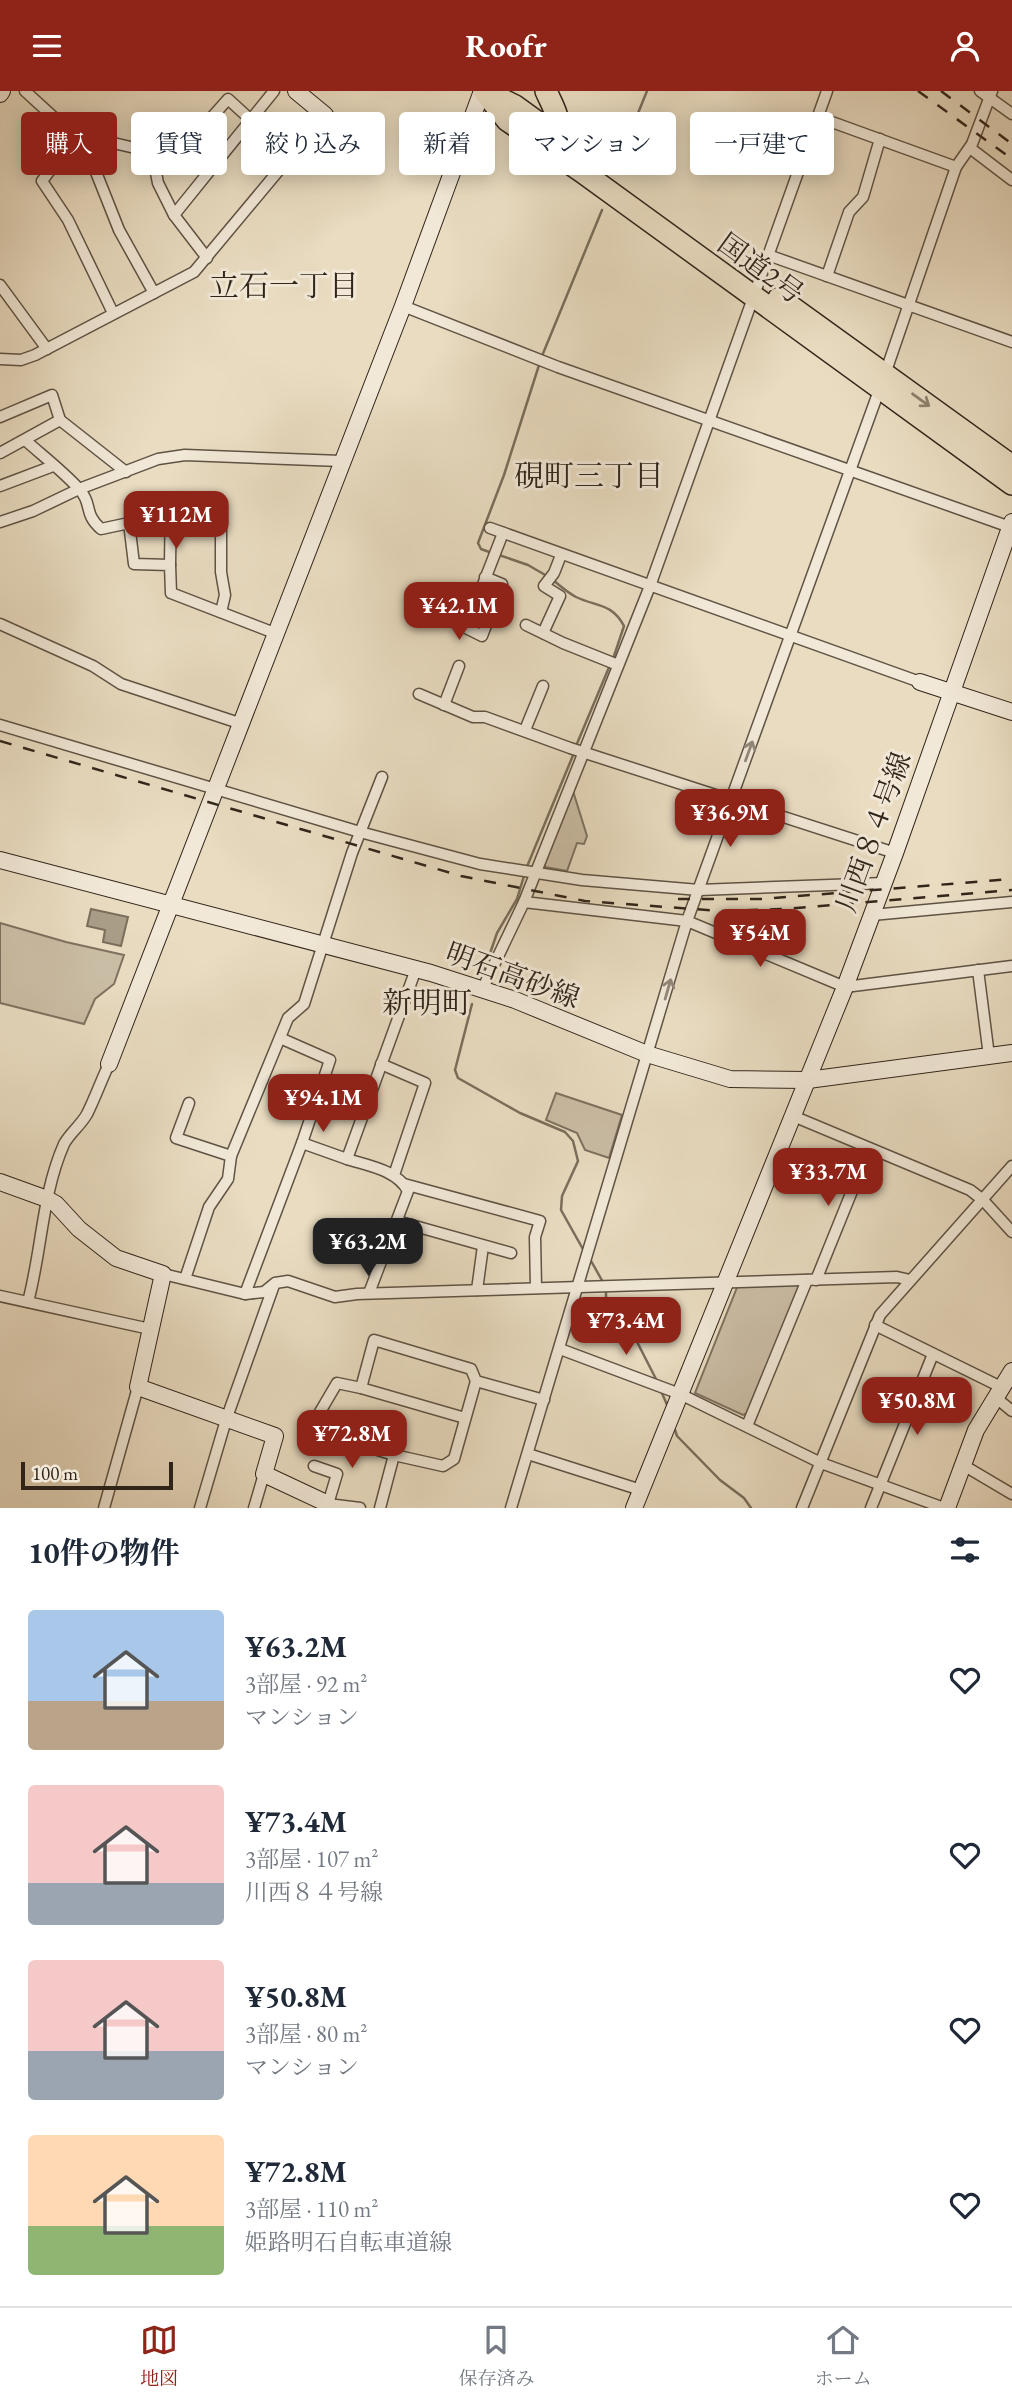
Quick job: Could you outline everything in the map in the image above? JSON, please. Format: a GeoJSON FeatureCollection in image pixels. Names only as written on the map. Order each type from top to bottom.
{"type":"FeatureCollection","features":[{"type":"Feature","properties":{"kind":"highway","name":"国道2号"},"geometry":{"type":"LineString","coordinates":[[484,91],[523,112]]}},
{"type":"Feature","properties":{"kind":"highway","name":"国道2号"},"geometry":{"type":"LineString","coordinates":[[484,91],[507,120],[882,381],[1012,466]]}},
{"type":"Feature","properties":{"kind":"highway"},"geometry":{"type":"LineString","coordinates":[[546,91],[556,112]]}},
{"type":"Feature","properties":{"kind":"highway","name":"国道2号"},"geometry":{"type":"LineString","coordinates":[[606,175],[756,291]]}},
{"type":"Feature","properties":{"kind":"highway","name":"国道2号"},"geometry":{"type":"LineString","coordinates":[[882,381],[1012,484]]}},
{"type":"Feature","properties":{"kind":"street"},"geometry":{"type":"LineString","coordinates":[[25,91],[48,112]]}},
{"type":"Feature","properties":{"kind":"street"},"geometry":{"type":"LineString","coordinates":[[257,112],[274,91]]}},
{"type":"Feature","properties":{"kind":"street"},"geometry":{"type":"LineString","coordinates":[[296,91],[322,112]]}},
{"type":"Feature","properties":{"kind":"street"},"geometry":{"type":"LineString","coordinates":[[28,1302],[47,1199],[65,1143],[86,1115],[108,1064],[277,634],[484,91]]}},
{"type":"Feature","properties":{"kind":"street"},"geometry":{"type":"LineString","coordinates":[[820,112],[827,91]]}},
{"type":"Feature","properties":{"kind":"street"},"geometry":{"type":"LineString","coordinates":[[511,1508],[687,921],[850,471],[956,167],[970,148],[987,93],[1012,114]]}},
{"type":"Feature","properties":{"kind":"street"},"geometry":{"type":"LineString","coordinates":[[216,112],[228,99],[242,112]]}},
{"type":"Feature","properties":{"kind":"street"},"geometry":{"type":"LineString","coordinates":[[834,123],[956,167]]}},
{"type":"Feature","properties":{"kind":"street"},"geometry":{"type":"LineString","coordinates":[[174,215],[241,132]]}},
{"type":"Feature","properties":{"kind":"street"},"geometry":{"type":"LineString","coordinates":[[827,276],[849,212],[863,197],[880,139]]}},
{"type":"Feature","properties":{"kind":"street"},"geometry":{"type":"LineString","coordinates":[[970,148],[1012,180]]}},
{"type":"Feature","properties":{"kind":"street"},"geometry":{"type":"LineString","coordinates":[[46,175],[42,181],[68,220],[113,313]]}},
{"type":"Feature","properties":{"kind":"street"},"geometry":{"type":"LineString","coordinates":[[97,175],[119,230],[154,293]]}},
{"type":"Feature","properties":{"kind":"street"},"geometry":{"type":"LineString","coordinates":[[156,175],[174,215],[207,258]]}},
{"type":"Feature","properties":{"kind":"street"},"geometry":{"type":"LineString","coordinates":[[0,359],[21,359],[47,349],[194,272],[275,175]]}},
{"type":"Feature","properties":{"kind":"street"},"geometry":{"type":"LineString","coordinates":[[482,990],[524,902],[650,586],[797,175]]}},
{"type":"Feature","properties":{"kind":"street"},"geometry":{"type":"LineString","coordinates":[[768,255],[1012,342]]}},
{"type":"Feature","properties":{"kind":"street"},"geometry":{"type":"LineString","coordinates":[[0,285],[47,349]]}},
{"type":"Feature","properties":{"kind":"street"},"geometry":{"type":"LineString","coordinates":[[403,306],[541,360],[850,471],[1011,524]]}},
{"type":"Feature","properties":{"kind":"street"},"geometry":{"type":"LineString","coordinates":[[0,417],[51,395],[60,420],[126,472]]}},
{"type":"Feature","properties":{"kind":"street"},"geometry":{"type":"LineString","coordinates":[[0,453],[60,420]]}},
{"type":"Feature","properties":{"kind":"street"},"geometry":{"type":"LineString","coordinates":[[25,439],[79,489],[86,500],[90,519],[101,529],[129,523],[134,563],[170,565]]}},
{"type":"Feature","properties":{"kind":"street"},"geometry":{"type":"LineString","coordinates":[[0,522],[158,459],[185,455],[341,461]]}},
{"type":"Feature","properties":{"kind":"street"},"geometry":{"type":"LineString","coordinates":[[0,486],[53,466]]}},
{"type":"Feature","properties":{"kind":"street"},"geometry":{"type":"LineString","coordinates":[[221,612],[225,595],[221,572],[221,505],[171,498],[171,593],[277,634]]}},
{"type":"Feature","properties":{"kind":"street","name":"川西８４号線"},"geometry":{"type":"LineString","coordinates":[[634,1508],[845,987],[1011,524]]}},
{"type":"Feature","properties":{"kind":"street"},"geometry":{"type":"LineString","coordinates":[[490,528],[920,682],[1012,712]]}},
{"type":"Feature","properties":{"kind":"street"},"geometry":{"type":"LineString","coordinates":[[485,577],[502,584],[482,636],[466,628],[485,577],[503,533]]}},
{"type":"Feature","properties":{"kind":"street"},"geometry":{"type":"LineString","coordinates":[[543,633],[560,596],[544,586],[561,555]]}},
{"type":"Feature","properties":{"kind":"street"},"geometry":{"type":"LineString","coordinates":[[0,624],[93,666],[121,684],[242,724]]}},
{"type":"Feature","properties":{"kind":"street"},"geometry":{"type":"LineString","coordinates":[[526,625],[618,665]]}},
{"type":"Feature","properties":{"kind":"street"},"geometry":{"type":"LineString","coordinates":[[444,705],[459,666]]}},
{"type":"Feature","properties":{"kind":"street"},"geometry":{"type":"LineString","coordinates":[[525,730],[543,685]]}},
{"type":"Feature","properties":{"kind":"street"},"geometry":{"type":"LineString","coordinates":[[419,694],[473,717],[485,717],[570,748],[895,853]]}},
{"type":"Feature","properties":{"kind":"street"},"geometry":{"type":"LineString","coordinates":[[0,725],[360,832],[480,864],[582,880],[699,890],[884,883]]}},
{"type":"Feature","properties":{"kind":"street"},"geometry":{"type":"LineString","coordinates":[[185,1279],[209,1207],[228,1179],[231,1156],[288,1018],[304,1005],[360,832],[382,777]]}},
{"type":"Feature","properties":{"kind":"street","name":"明石高砂線"},"geometry":{"type":"LineString","coordinates":[[0,860],[416,969],[515,1000],[647,1054],[730,1079],[808,1080],[1012,1053]]}},
{"type":"Feature","properties":{"kind":"street"},"geometry":{"type":"LineString","coordinates":[[524,902],[687,921],[845,987],[1012,966]]}},
{"type":"Feature","properties":{"kind":"street"},"geometry":{"type":"LineString","coordinates":[[872,915],[1012,902]]}},
{"type":"Feature","properties":{"kind":"street"},"geometry":{"type":"LineString","coordinates":[[347,1159],[416,969]]}},
{"type":"Feature","properties":{"kind":"street"},"geometry":{"type":"LineString","coordinates":[[978,970],[989,1056]]}},
{"type":"Feature","properties":{"kind":"street"},"geometry":{"type":"LineString","coordinates":[[245,1294],[330,1060],[280,1038]]}},
{"type":"Feature","properties":{"kind":"street"},"geometry":{"type":"LineString","coordinates":[[381,1064],[425,1083],[394,1175]]}},
{"type":"Feature","properties":{"kind":"street"},"geometry":{"type":"LineString","coordinates":[[189,1103],[176,1138],[231,1156]]}},
{"type":"Feature","properties":{"kind":"street"},"geometry":{"type":"LineString","coordinates":[[793,1116],[971,1190],[1012,1232]]}},
{"type":"Feature","properties":{"kind":"street"},"geometry":{"type":"LineString","coordinates":[[302,1143],[394,1175],[408,1191],[369,1293]]}},
{"type":"Feature","properties":{"kind":"street"},"geometry":{"type":"LineString","coordinates":[[747,1426],[869,1149]]}},
{"type":"Feature","properties":{"kind":"street"},"geometry":{"type":"LineString","coordinates":[[803,1508],[880,1315],[1012,1166]]}},
{"type":"Feature","properties":{"kind":"street"},"geometry":{"type":"LineString","coordinates":[[0,1182],[56,1204],[79,1229],[116,1258],[163,1274],[245,1294],[264,1292],[275,1283],[288,1281],[335,1297],[369,1293],[725,1282],[897,1277],[910,1280]]}},
{"type":"Feature","properties":{"kind":"street"},"geometry":{"type":"LineString","coordinates":[[404,1184],[540,1221],[535,1237],[536,1288]]}},
{"type":"Feature","properties":{"kind":"street"},"geometry":{"type":"LineString","coordinates":[[397,1221],[511,1253]]}},
{"type":"Feature","properties":{"kind":"street"},"geometry":{"type":"LineString","coordinates":[[477,1290],[483,1246]]}},
{"type":"Feature","properties":{"kind":"street"},"geometry":{"type":"LineString","coordinates":[[104,1508],[138,1387],[163,1274]]}},
{"type":"Feature","properties":{"kind":"street"},"geometry":{"type":"LineString","coordinates":[[200,1508],[226,1420],[275,1283]]}},
{"type":"Feature","properties":{"kind":"street"},"geometry":{"type":"LineString","coordinates":[[0,1296],[150,1329]]}},
{"type":"Feature","properties":{"kind":"street"},"geometry":{"type":"LineString","coordinates":[[875,1325],[933,1354],[998,1392],[1012,1411]]}},
{"type":"Feature","properties":{"kind":"street"},"geometry":{"type":"LineString","coordinates":[[361,1388],[373,1340],[471,1369],[476,1381],[454,1459],[443,1466],[394,1455],[310,1429],[337,1383],[465,1418]]}},
{"type":"Feature","properties":{"kind":"street"},"geometry":{"type":"LineString","coordinates":[[560,1349],[675,1408],[747,1426],[821,1463],[945,1508],[976,1430],[1012,1371]]}},
{"type":"Feature","properties":{"kind":"street"},"geometry":{"type":"LineString","coordinates":[[871,1508],[933,1354]]}},
{"type":"Feature","properties":{"kind":"street"},"geometry":{"type":"LineString","coordinates":[[476,1381],[544,1400]]}},
{"type":"Feature","properties":{"kind":"street"},"geometry":{"type":"LineString","coordinates":[[138,1387],[275,1436],[254,1508]]}},
{"type":"Feature","properties":{"kind":"street"},"geometry":{"type":"LineString","coordinates":[[528,1454],[641,1490]]}},
{"type":"Feature","properties":{"kind":"street"},"geometry":{"type":"LineString","coordinates":[[380,1508],[394,1455]]}},
{"type":"Feature","properties":{"kind":"street"},"geometry":{"type":"LineString","coordinates":[[963,1465],[1010,1490]]}},
{"type":"Feature","properties":{"kind":"street"},"geometry":{"type":"LineString","coordinates":[[314,1466],[337,1474],[328,1506]]}},
{"type":"Feature","properties":{"kind":"street"},"geometry":{"type":"LineString","coordinates":[[264,1474],[328,1506],[359,1508]]}},
{"type":"Feature","properties":{"kind":"shaded area"},"geometry":{"type":"Polygon","coordinates":[[[573,791],[587,836],[584,844],[577,843],[567,871],[545,867],[544,861],[573,791]]]}},
{"type":"Feature","properties":{"kind":"shaded area"},"geometry":{"type":"Polygon","coordinates":[[[91,909],[128,917],[121,946],[103,942],[105,930],[87,926],[91,909]]]}},
{"type":"Feature","properties":{"kind":"shaded area"},"geometry":{"type":"Polygon","coordinates":[[[0,923],[124,955],[114,984],[95,999],[84,1024],[0,1003],[0,923]]]}},
{"type":"Feature","properties":{"kind":"shaded area"},"geometry":{"type":"Polygon","coordinates":[[[556,1093],[622,1115],[609,1158],[585,1150],[577,1133],[546,1120],[556,1093]]]}},
{"type":"Feature","properties":{"kind":"shaded area"},"geometry":{"type":"Polygon","coordinates":[[[797,1284],[799,1291],[748,1413],[743,1415],[695,1393],[738,1285],[797,1284]]]}},
{"type":"Feature","properties":{"kind":"waterway"},"geometry":{"type":"LineString","coordinates":[[638,112],[647,91]]}},
{"type":"Feature","properties":{"kind":"waterway"},"geometry":{"type":"LineString","coordinates":[[542,356],[602,210]]}},
{"type":"Feature","properties":{"kind":"waterway"},"geometry":{"type":"LineString","coordinates":[[492,553],[481,549],[478,543],[504,475],[540,362]]}},
{"type":"Feature","properties":{"kind":"waterway"},"geometry":{"type":"LineString","coordinates":[[499,555],[528,565],[547,576]]}},
{"type":"Feature","properties":{"kind":"waterway"},"geometry":{"type":"LineString","coordinates":[[553,580],[573,595],[609,609],[619,619],[624,626],[613,659]]}},
{"type":"Feature","properties":{"kind":"waterway"},"geometry":{"type":"LineString","coordinates":[[576,746],[610,665]]}},
{"type":"Feature","properties":{"kind":"waterway"},"geometry":{"type":"LineString","coordinates":[[526,869],[574,753]]}},
{"type":"Feature","properties":{"kind":"waterway"},"geometry":{"type":"LineString","coordinates":[[483,974],[497,933],[517,899],[524,876]]}},
{"type":"Feature","properties":{"kind":"waterway"},"geometry":{"type":"LineString","coordinates":[[472,1004],[455,1070],[458,1078],[520,1113],[565,1132],[573,1141],[578,1161],[562,1196],[561,1210],[584,1251]]}},
{"type":"Feature","properties":{"kind":"waterway"},"geometry":{"type":"LineString","coordinates":[[590,1259],[604,1284]]}},
{"type":"Feature","properties":{"kind":"waterway"},"geometry":{"type":"LineString","coordinates":[[606,1290],[606,1308],[632,1332],[657,1381]]}},
{"type":"Feature","properties":{"kind":"waterway"},"geometry":{"type":"LineString","coordinates":[[661,1391],[668,1407]]}},
{"type":"Feature","properties":{"kind":"waterway"},"geometry":{"type":"LineString","coordinates":[[674,1427],[677,1436],[720,1480],[744,1498],[751,1508]]}},
{"type":"Feature","properties":{"kind":"railway"},"geometry":{"type":"LineString","coordinates":[[918,91],[1012,159]]}},
{"type":"Feature","properties":{"kind":"railway"},"geometry":{"type":"LineString","coordinates":[[941,91],[1012,144]]}},
{"type":"Feature","properties":{"kind":"railway"},"geometry":{"type":"LineString","coordinates":[[0,741],[461,876],[585,901],[721,911],[784,909],[1012,890]]}},
{"type":"Feature","properties":{"kind":"railway"},"geometry":{"type":"LineString","coordinates":[[678,899],[761,899],[1012,879]]}},
{"type":"Feature","properties":{"kind":"district","name":"立石一丁目"},"geometry":{"type":"Point","coordinates":[284,285]}},
{"type":"Feature","properties":{"kind":"district","name":"硯町三丁目"},"geometry":{"type":"Point","coordinates":[589,475]}},
{"type":"Feature","properties":{"kind":"district","name":"新明町"},"geometry":{"type":"Point","coordinates":[427,1002]}}]}
